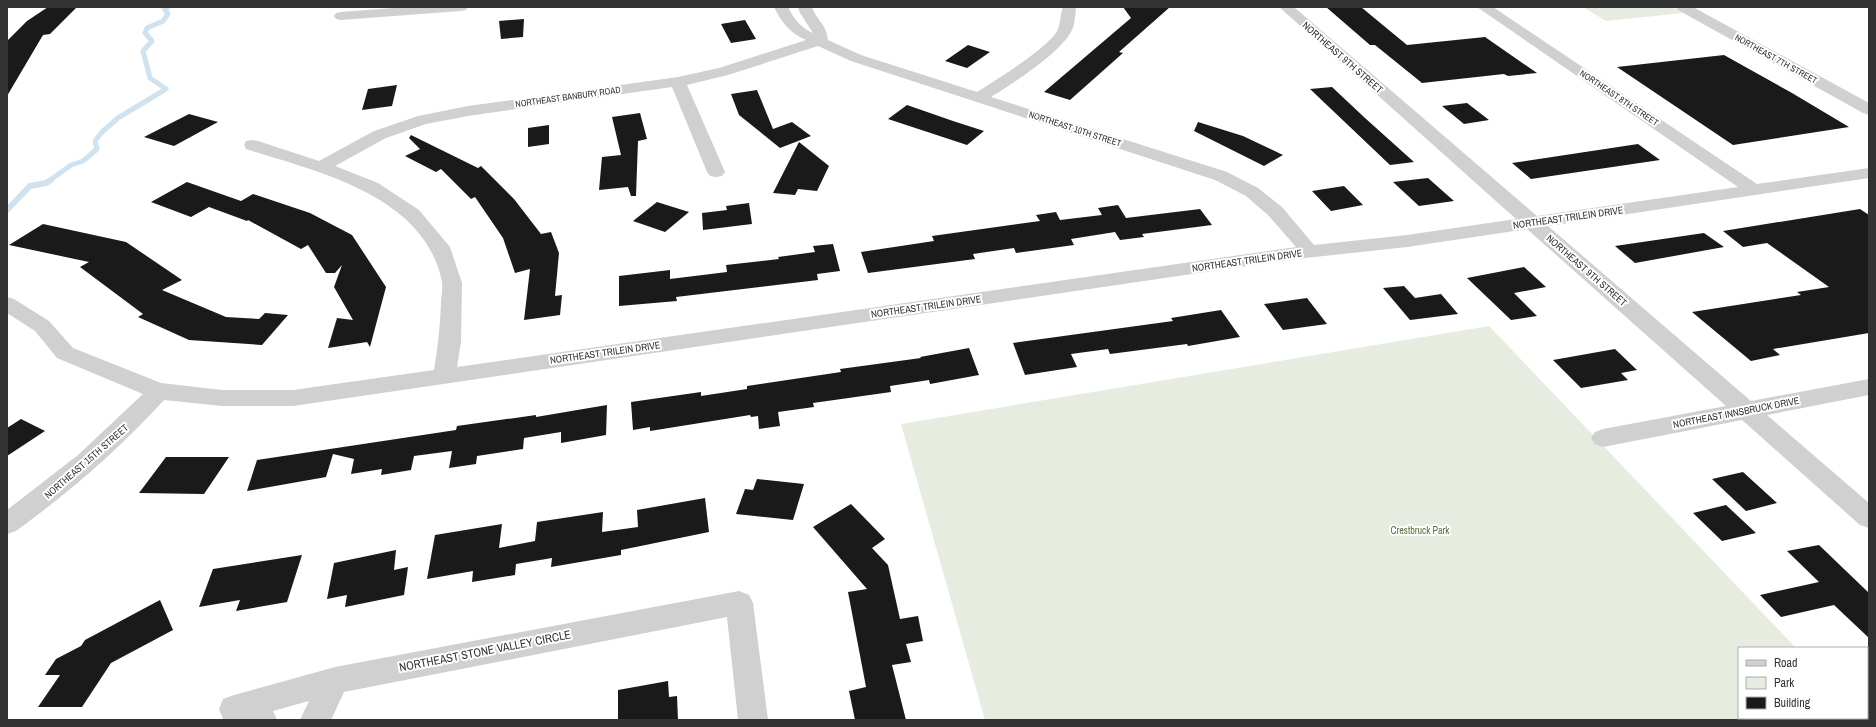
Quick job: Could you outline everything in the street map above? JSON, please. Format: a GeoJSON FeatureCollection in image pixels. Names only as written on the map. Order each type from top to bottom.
{"type":"FeatureCollection","features":[{"type":"Feature","properties":{"kind":"street"},"geometry":{"type":"LineString","coordinates":[[341,16],[461,7]]}},
{"type":"Feature","properties":{"kind":"street","name":"NORTHEAST 10TH STREET"},"geometry":{"type":"LineString","coordinates":[[781,7],[789,22],[800,32],[821,40],[856,58],[1221,176],[1252,192],[1275,211],[1309,251]]}},
{"type":"Feature","properties":{"kind":"street"},"geometry":{"type":"LineString","coordinates":[[805,7],[807,13],[820,30],[821,40]]}},
{"type":"Feature","properties":{"kind":"street","name":"NORTHEAST 9TH STREET"},"geometry":{"type":"LineString","coordinates":[[1286,7],[1869,518]]}},
{"type":"Feature","properties":{"kind":"street","name":"NORTHEAST 8TH STREET"},"geometry":{"type":"LineString","coordinates":[[1484,7],[1754,190]]}},
{"type":"Feature","properties":{"kind":"street","name":"NORTHEAST 7TH STREET"},"geometry":{"type":"LineString","coordinates":[[1683,7],[1869,110]]}},
{"type":"Feature","properties":{"kind":"street"},"geometry":{"type":"LineString","coordinates":[[978,98],[1014,75],[1057,41],[1065,30],[1069,8]]}},
{"type":"Feature","properties":{"kind":"street"},"geometry":{"type":"LineString","coordinates":[[1700,16],[1714,9]]}},
{"type":"Feature","properties":{"kind":"street","name":"NORTHEAST BANBURY ROAD"},"geometry":{"type":"LineString","coordinates":[[321,167],[353,148],[400,126],[434,117],[678,82],[723,72],[821,40]]}},
{"type":"Feature","properties":{"kind":"street"},"geometry":{"type":"LineString","coordinates":[[678,82],[716,172]]}},
{"type":"Feature","properties":{"kind":"street"},"geometry":{"type":"LineString","coordinates":[[252,145],[321,167],[372,187],[412,214],[440,247],[452,283],[450,342],[444,376]]}},
{"type":"Feature","properties":{"kind":"street","name":"NORTHEAST TRILEIN DRIVE"},"geometry":{"type":"LineString","coordinates":[[7,304],[42,326],[65,353],[116,375],[159,391],[222,398],[293,398],[1309,251],[1406,241],[1869,173]]}},
{"type":"Feature","properties":{"kind":"street","name":"NORTHEAST INNSBRUCK DRIVE"},"geometry":{"type":"LineString","coordinates":[[1603,438],[1869,387]]}},
{"type":"Feature","properties":{"kind":"street","name":"NORTHEAST 15TH STREET"},"geometry":{"type":"LineString","coordinates":[[7,524],[52,492],[132,421],[159,391]]}},
{"type":"Feature","properties":{"kind":"street","name":"NORTHEAST STONE VALLEY CIRCLE"},"geometry":{"type":"LineString","coordinates":[[262,720],[234,709],[335,680],[739,603],[753,720]]}},
{"type":"Feature","properties":{"kind":"street"},"geometry":{"type":"LineString","coordinates":[[315,720],[335,680]]}},
{"type":"Feature","properties":{"kind":"green space"},"geometry":{"type":"Polygon","coordinates":[[[1583,7],[1673,7],[1683,13],[1606,21],[1583,7]]]}},
{"type":"Feature","properties":{"kind":"green space","name":"Crestbruck Park"},"geometry":{"type":"Polygon","coordinates":[[[1489,326],[1795,647],[1738,647],[1738,719],[1865,720],[985,720],[901,424],[1489,326]]]}},
{"type":"Feature","properties":{"kind":"building"},"geometry":{"type":"Polygon","coordinates":[[[48,7],[77,7],[50,34],[43,35],[7,96],[7,41],[27,21],[48,7]]]}},
{"type":"Feature","properties":{"kind":"building"},"geometry":{"type":"Polygon","coordinates":[[[1123,7],[1170,7],[1119,52],[1123,53],[1070,100],[1044,92],[1131,18],[1123,7]]]}},
{"type":"Feature","properties":{"kind":"building"},"geometry":{"type":"Polygon","coordinates":[[[1326,7],[1361,7],[1407,45],[1485,37],[1537,73],[1508,76],[1504,74],[1422,83],[1375,45],[1370,45],[1326,7]]]}},
{"type":"Feature","properties":{"kind":"building"},"geometry":{"type":"Polygon","coordinates":[[[524,19],[523,37],[501,39],[499,21],[524,19]]]}},
{"type":"Feature","properties":{"kind":"building"},"geometry":{"type":"Polygon","coordinates":[[[745,20],[756,39],[731,43],[721,24],[745,20]]]}},
{"type":"Feature","properties":{"kind":"building"},"geometry":{"type":"Polygon","coordinates":[[[968,45],[990,52],[967,68],[945,61],[968,45]]]}},
{"type":"Feature","properties":{"kind":"building"},"geometry":{"type":"Polygon","coordinates":[[[1724,55],[1849,127],[1733,145],[1617,67],[1724,55]]]}},
{"type":"Feature","properties":{"kind":"building"},"geometry":{"type":"Polygon","coordinates":[[[397,85],[392,106],[362,110],[368,89],[397,85]]]}},
{"type":"Feature","properties":{"kind":"building"},"geometry":{"type":"Polygon","coordinates":[[[1332,87],[1414,162],[1390,165],[1310,89],[1332,87]]]}},
{"type":"Feature","properties":{"kind":"building"},"geometry":{"type":"Polygon","coordinates":[[[757,90],[773,129],[792,122],[811,136],[780,148],[739,115],[731,94],[757,90]]]}},
{"type":"Feature","properties":{"kind":"building"},"geometry":{"type":"Polygon","coordinates":[[[1467,103],[1489,120],[1464,124],[1442,106],[1467,103]]]}},
{"type":"Feature","properties":{"kind":"building"},"geometry":{"type":"Polygon","coordinates":[[[907,105],[984,131],[967,145],[888,119],[907,105]]]}},
{"type":"Feature","properties":{"kind":"building"},"geometry":{"type":"Polygon","coordinates":[[[640,113],[647,139],[638,141],[636,196],[631,196],[628,187],[599,190],[602,157],[621,155],[612,117],[640,113]]]}},
{"type":"Feature","properties":{"kind":"building"},"geometry":{"type":"Polygon","coordinates":[[[189,114],[218,122],[174,146],[144,137],[189,114]]]}},
{"type":"Feature","properties":{"kind":"building"},"geometry":{"type":"Polygon","coordinates":[[[1198,122],[1243,136],[1283,155],[1264,166],[1194,131],[1198,122]]]}},
{"type":"Feature","properties":{"kind":"building"},"geometry":{"type":"Polygon","coordinates":[[[549,125],[549,144],[528,147],[528,128],[549,125]]]}},
{"type":"Feature","properties":{"kind":"building"},"geometry":{"type":"Polygon","coordinates":[[[411,135],[478,168],[481,166],[514,199],[541,234],[551,232],[559,253],[555,296],[562,295],[560,315],[524,320],[530,269],[515,273],[503,238],[475,197],[471,199],[441,169],[436,172],[405,156],[420,149],[409,138],[411,135]]]}},
{"type":"Feature","properties":{"kind":"building"},"geometry":{"type":"Polygon","coordinates":[[[799,142],[829,166],[817,191],[798,189],[795,195],[773,193],[799,142]]]}},
{"type":"Feature","properties":{"kind":"building"},"geometry":{"type":"Polygon","coordinates":[[[1638,144],[1660,160],[1531,179],[1512,163],[1638,144]]]}},
{"type":"Feature","properties":{"kind":"building"},"geometry":{"type":"Polygon","coordinates":[[[1428,178],[1454,201],[1419,206],[1393,182],[1428,178]]]}},
{"type":"Feature","properties":{"kind":"building"},"geometry":{"type":"Polygon","coordinates":[[[187,182],[241,201],[253,194],[310,213],[352,235],[386,287],[370,347],[367,342],[328,348],[337,318],[353,320],[334,287],[342,265],[335,273],[326,273],[308,245],[301,249],[248,220],[247,221],[209,207],[191,217],[151,202],[187,182]]]}},
{"type":"Feature","properties":{"kind":"building"},"geometry":{"type":"Polygon","coordinates":[[[1344,186],[1363,205],[1331,211],[1312,191],[1344,186]]]}},
{"type":"Feature","properties":{"kind":"building"},"geometry":{"type":"Polygon","coordinates":[[[657,202],[689,212],[665,232],[633,221],[657,202]]]}},
{"type":"Feature","properties":{"kind":"building"},"geometry":{"type":"Polygon","coordinates":[[[749,203],[752,224],[703,230],[702,213],[727,210],[726,206],[749,203]]]}},
{"type":"Feature","properties":{"kind":"building"},"geometry":{"type":"Polygon","coordinates":[[[1118,205],[1126,218],[1200,209],[1212,225],[1142,234],[1144,237],[1120,240],[1115,232],[1071,239],[1074,245],[1016,253],[1014,248],[973,254],[975,259],[868,273],[861,252],[934,241],[932,236],[1040,221],[1036,215],[1056,212],[1060,220],[1102,215],[1098,208],[1118,205]]]}},
{"type":"Feature","properties":{"kind":"building"},"geometry":{"type":"Polygon","coordinates":[[[1860,209],[1869,215],[1869,333],[1773,349],[1780,355],[1751,361],[1692,312],[1801,295],[1797,292],[1829,287],[1767,243],[1743,247],[1723,231],[1860,209]]]}},
{"type":"Feature","properties":{"kind":"building"},"geometry":{"type":"Polygon","coordinates":[[[43,224],[126,242],[182,280],[162,290],[226,317],[259,319],[265,313],[288,315],[262,345],[189,340],[138,317],[143,314],[80,267],[89,262],[9,245],[43,224]]]}},
{"type":"Feature","properties":{"kind":"building"},"geometry":{"type":"Polygon","coordinates":[[[1704,233],[1724,247],[1635,263],[1615,246],[1704,233]]]}},
{"type":"Feature","properties":{"kind":"building"},"geometry":{"type":"Polygon","coordinates":[[[833,244],[840,271],[817,274],[818,280],[676,297],[677,301],[619,306],[619,276],[670,270],[670,279],[727,272],[726,265],[779,259],[778,257],[815,252],[813,246],[833,244]]]}},
{"type":"Feature","properties":{"kind":"building"},"geometry":{"type":"Polygon","coordinates":[[[1524,267],[1546,287],[1514,293],[1537,316],[1511,320],[1467,278],[1524,267]]]}},
{"type":"Feature","properties":{"kind":"building"},"geometry":{"type":"Polygon","coordinates":[[[1404,286],[1415,298],[1441,294],[1458,314],[1410,320],[1383,288],[1404,286]]]}},
{"type":"Feature","properties":{"kind":"building"},"geometry":{"type":"Polygon","coordinates":[[[1307,298],[1327,324],[1283,330],[1264,304],[1307,298]]]}},
{"type":"Feature","properties":{"kind":"building"},"geometry":{"type":"Polygon","coordinates":[[[1221,310],[1240,337],[1188,346],[1187,344],[1110,354],[1108,349],[1071,354],[1077,367],[1025,375],[1013,343],[1173,321],[1171,318],[1221,310]]]}},
{"type":"Feature","properties":{"kind":"building"},"geometry":{"type":"Polygon","coordinates":[[[969,348],[979,375],[930,384],[929,380],[890,386],[891,392],[813,403],[814,407],[778,412],[780,426],[759,429],[758,416],[751,417],[750,415],[650,431],[650,427],[633,430],[631,402],[701,392],[701,396],[747,389],[747,386],[841,372],[840,369],[921,358],[920,357],[969,348]]]}},
{"type":"Feature","properties":{"kind":"building"},"geometry":{"type":"Polygon","coordinates":[[[1615,349],[1637,370],[1621,373],[1628,380],[1581,388],[1553,360],[1615,349]]]}},
{"type":"Feature","properties":{"kind":"building"},"geometry":{"type":"Polygon","coordinates":[[[607,405],[606,435],[561,443],[561,432],[524,438],[523,449],[477,456],[476,464],[449,468],[452,451],[414,456],[411,470],[381,475],[382,469],[351,474],[354,459],[333,454],[326,477],[247,491],[257,460],[456,430],[457,426],[536,415],[536,417],[607,405]]]}},
{"type":"Feature","properties":{"kind":"building"},"geometry":{"type":"Polygon","coordinates":[[[21,419],[45,431],[7,456],[7,428],[21,419]]]}},
{"type":"Feature","properties":{"kind":"building"},"geometry":{"type":"Polygon","coordinates":[[[166,457],[229,457],[204,494],[139,493],[166,457]]]}},
{"type":"Feature","properties":{"kind":"building"},"geometry":{"type":"Polygon","coordinates":[[[1743,472],[1777,503],[1746,511],[1712,479],[1743,472]]]}},
{"type":"Feature","properties":{"kind":"building"},"geometry":{"type":"Polygon","coordinates":[[[757,479],[804,484],[793,520],[736,514],[745,489],[753,490],[757,479]]]}},
{"type":"Feature","properties":{"kind":"building"},"geometry":{"type":"Polygon","coordinates":[[[705,498],[709,532],[621,550],[621,555],[551,567],[552,558],[516,564],[515,575],[472,582],[473,571],[427,579],[435,535],[502,524],[499,548],[535,541],[537,522],[603,512],[602,532],[638,527],[637,510],[705,498]]]}},
{"type":"Feature","properties":{"kind":"building"},"geometry":{"type":"Polygon","coordinates":[[[851,504],[885,539],[872,548],[888,565],[900,619],[918,616],[923,641],[906,644],[911,662],[892,665],[906,720],[855,720],[849,691],[866,687],[848,592],[867,589],[813,527],[851,504]]]}},
{"type":"Feature","properties":{"kind":"building"},"geometry":{"type":"Polygon","coordinates":[[[1726,505],[1756,533],[1722,541],[1693,513],[1726,505]]]}},
{"type":"Feature","properties":{"kind":"building"},"geometry":{"type":"Polygon","coordinates":[[[1819,545],[1869,593],[1869,638],[1834,605],[1781,617],[1760,595],[1819,582],[1787,551],[1819,545]]]}},
{"type":"Feature","properties":{"kind":"building"},"geometry":{"type":"Polygon","coordinates":[[[396,550],[394,570],[408,567],[404,595],[345,607],[347,595],[327,599],[334,563],[396,550]]]}},
{"type":"Feature","properties":{"kind":"building"},"geometry":{"type":"Polygon","coordinates":[[[302,555],[287,602],[236,611],[240,600],[199,607],[213,569],[302,555]]]}},
{"type":"Feature","properties":{"kind":"building"},"geometry":{"type":"Polygon","coordinates":[[[160,600],[173,630],[111,663],[82,707],[38,707],[60,675],[45,675],[56,659],[81,646],[85,640],[160,600]]]}},
{"type":"Feature","properties":{"kind":"building"},"geometry":{"type":"Polygon","coordinates":[[[668,681],[669,697],[677,696],[678,720],[618,720],[618,690],[668,681]]]}},
{"type":"Feature","properties":{"kind":"waterway"},"geometry":{"type":"LineString","coordinates":[[49,181],[71,165],[83,161],[97,149],[95,141],[102,132],[118,118],[166,89],[150,78],[143,51],[152,41],[145,33],[147,28],[163,21],[168,14],[164,8],[168,7]]}},
{"type":"Feature","properties":{"kind":"waterway"},"geometry":{"type":"LineString","coordinates":[[7,210],[30,186],[46,183],[51,180]]}}]}
